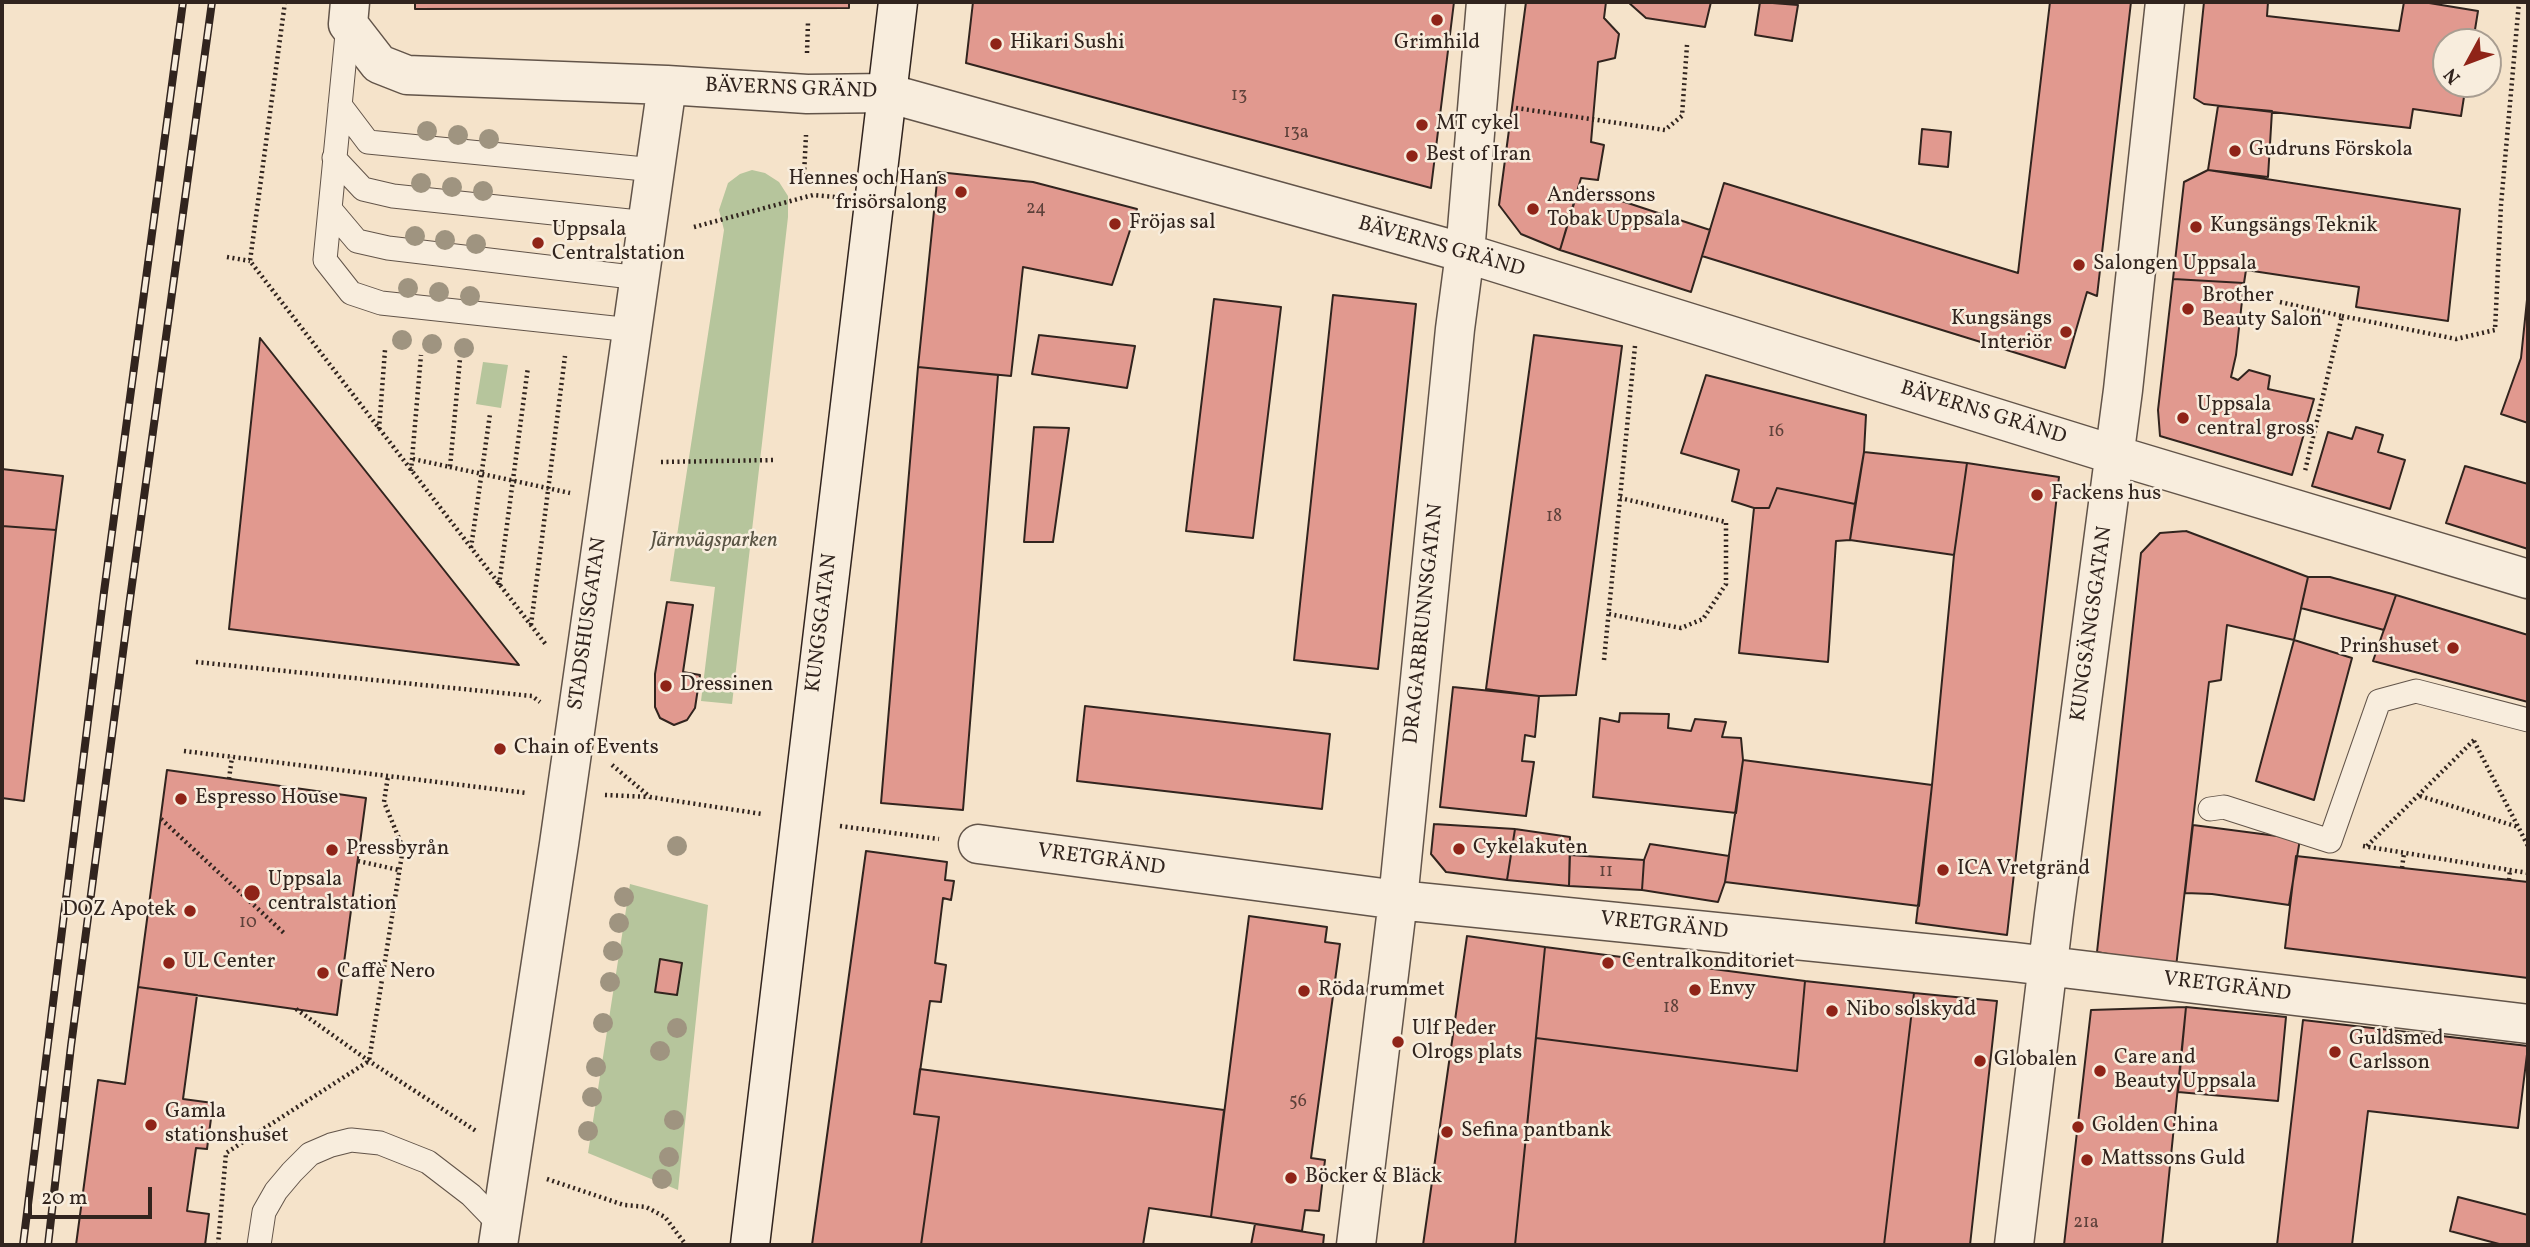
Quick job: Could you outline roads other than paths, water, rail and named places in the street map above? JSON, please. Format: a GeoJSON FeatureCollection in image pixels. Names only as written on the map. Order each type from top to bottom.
{"type":"FeatureCollection","features":[{"type":"Feature","properties":{"kind":"street","name":"KUNGSGATAN"},"geometry":{"type":"LineString","coordinates":[[750,1245],[898,2]]}},
{"type":"Feature","properties":{"kind":"street","name":"DRAGARBRUNNSGATAN"},"geometry":{"type":"LineString","coordinates":[[1356,1245],[1398,901],[1455,329],[1465,253],[1486,2]]}},
{"type":"Feature","properties":{"kind":"street","name":"KUNGSÄNGSGATAN"},"geometry":{"type":"LineString","coordinates":[[2014,1245],[2115,455],[2165,2]]}},
{"type":"Feature","properties":{"kind":"street","name":"BÄVERNS GRÄND"},"geometry":{"type":"LineString","coordinates":[[349,13],[379,64],[407,75],[667,85],[807,94],[887,93],[1465,253],[2115,455],[2528,579]]}},
{"type":"Feature","properties":{"kind":"street","name":"STADSHUSGATAN"},"geometry":{"type":"LineString","coordinates":[[499,1235],[557,855],[667,85]]}},
{"type":"Feature","properties":{"kind":"street","name":"VRETGRÄND"},"geometry":{"type":"LineString","coordinates":[[978,844],[1398,901],[2048,966],[2528,1024]]}},
{"type":"Feature","properties":{"kind":"lane"},"geometry":{"type":"LineString","coordinates":[[349,13],[325,260],[351,293],[381,303],[632,330]]}},
{"type":"Feature","properties":{"kind":"lane"},"geometry":{"type":"LineString","coordinates":[[340,105],[368,142],[656,170]]}},
{"type":"Feature","properties":{"kind":"lane"},"geometry":{"type":"LineString","coordinates":[[334,158],[363,189],[393,196],[648,223]]}},
{"type":"Feature","properties":{"kind":"lane"},"geometry":{"type":"LineString","coordinates":[[330,209],[357,241],[387,248],[640,278]]}},
{"type":"Feature","properties":{"kind":"lane"},"geometry":{"type":"LineString","coordinates":[[2210,809],[2224,807],[2330,841],[2379,701],[2416,691],[2528,720]]}},
{"type":"Feature","properties":{"kind":"lane"},"geometry":{"type":"LineString","coordinates":[[259,1245],[264,1212],[276,1191],[292,1172],[310,1154],[351,1139],[380,1143],[428,1161],[471,1195],[499,1235]]}},
{"type":"Feature","properties":{"kind":"railway"},"geometry":{"type":"LineString","coordinates":[[23,1245],[104,592],[183,2]]}},
{"type":"Feature","properties":{"kind":"railway"},"geometry":{"type":"LineString","coordinates":[[48,1245],[71,1046],[212,2]]}},
{"type":"Feature","properties":{"kind":"place","name":"Grimhild"},"geometry":{"type":"Point","coordinates":[1437,20]}},
{"type":"Feature","properties":{"kind":"place","name":"Hikari Sushi"},"geometry":{"type":"Point","coordinates":[996,44]}},
{"type":"Feature","properties":{"kind":"place","name":"MT cykel"},"geometry":{"type":"Point","coordinates":[1422,125]}},
{"type":"Feature","properties":{"kind":"place","name":"Gudruns Förskola"},"geometry":{"type":"Point","coordinates":[2235,151]}},
{"type":"Feature","properties":{"kind":"place","name":"Best of Iran"},"geometry":{"type":"Point","coordinates":[1412,156]}},
{"type":"Feature","properties":{"kind":"place","name":"Hennes och Hans frisörsalong"},"geometry":{"type":"Point","coordinates":[961,192]}},
{"type":"Feature","properties":{"kind":"place","name":"Anderssons Tobak Uppsala"},"geometry":{"type":"Point","coordinates":[1533,209]}},
{"type":"Feature","properties":{"kind":"place","name":"Fröjas sal"},"geometry":{"type":"Point","coordinates":[1115,224]}},
{"type":"Feature","properties":{"kind":"place","name":"Kungsängs Teknik"},"geometry":{"type":"Point","coordinates":[2196,227]}},
{"type":"Feature","properties":{"kind":"place","name":"Uppsala Centralstation"},"geometry":{"type":"Point","coordinates":[538,243]}},
{"type":"Feature","properties":{"kind":"place","name":"Salongen Uppsala"},"geometry":{"type":"Point","coordinates":[2079,265]}},
{"type":"Feature","properties":{"kind":"place","name":"Brother Beauty Salon"},"geometry":{"type":"Point","coordinates":[2188,309]}},
{"type":"Feature","properties":{"kind":"place","name":"Kungsängs Interiör"},"geometry":{"type":"Point","coordinates":[2066,332]}},
{"type":"Feature","properties":{"kind":"place","name":"Uppsala central gross"},"geometry":{"type":"Point","coordinates":[2183,418]}},
{"type":"Feature","properties":{"kind":"place","name":"Fackens hus"},"geometry":{"type":"Point","coordinates":[2037,495]}},
{"type":"Feature","properties":{"kind":"place","name":"Prinshuset"},"geometry":{"type":"Point","coordinates":[2453,648]}},
{"type":"Feature","properties":{"kind":"place","name":"Dressinen"},"geometry":{"type":"Point","coordinates":[666,686]}},
{"type":"Feature","properties":{"kind":"place","name":"Chain of Events"},"geometry":{"type":"Point","coordinates":[500,749]}},
{"type":"Feature","properties":{"kind":"place","name":"Espresso House"},"geometry":{"type":"Point","coordinates":[181,799]}},
{"type":"Feature","properties":{"kind":"place","name":"Cykelakuten"},"geometry":{"type":"Point","coordinates":[1459,849]}},
{"type":"Feature","properties":{"kind":"place","name":"Pressbyrån"},"geometry":{"type":"Point","coordinates":[332,850]}},
{"type":"Feature","properties":{"kind":"place","name":"ICA Vretgränd"},"geometry":{"type":"Point","coordinates":[1943,870]}},
{"type":"Feature","properties":{"kind":"place","name":"Uppsala centralstation"},"geometry":{"type":"Point","coordinates":[252,893]}},
{"type":"Feature","properties":{"kind":"place","name":"DOZ Apotek"},"geometry":{"type":"Point","coordinates":[190,911]}},
{"type":"Feature","properties":{"kind":"place","name":"UL Center"},"geometry":{"type":"Point","coordinates":[169,963]}},
{"type":"Feature","properties":{"kind":"place","name":"Centralkonditoriet"},"geometry":{"type":"Point","coordinates":[1608,963]}},
{"type":"Feature","properties":{"kind":"place","name":"Caffè Nero"},"geometry":{"type":"Point","coordinates":[323,973]}},
{"type":"Feature","properties":{"kind":"place","name":"Envy"},"geometry":{"type":"Point","coordinates":[1695,990]}},
{"type":"Feature","properties":{"kind":"place","name":"Röda rummet"},"geometry":{"type":"Point","coordinates":[1304,991]}},
{"type":"Feature","properties":{"kind":"place","name":"Nibo solskydd"},"geometry":{"type":"Point","coordinates":[1832,1011]}},
{"type":"Feature","properties":{"kind":"place","name":"Ulf Peder Olrogs plats"},"geometry":{"type":"Point","coordinates":[1398,1042]}},
{"type":"Feature","properties":{"kind":"place","name":"Guldsmed Carlsson"},"geometry":{"type":"Point","coordinates":[2335,1052]}},
{"type":"Feature","properties":{"kind":"place","name":"Globalen"},"geometry":{"type":"Point","coordinates":[1980,1061]}},
{"type":"Feature","properties":{"kind":"place","name":"Care and Beauty Uppsala"},"geometry":{"type":"Point","coordinates":[2100,1071]}},
{"type":"Feature","properties":{"kind":"place","name":"Gamla stationshuset"},"geometry":{"type":"Point","coordinates":[151,1125]}},
{"type":"Feature","properties":{"kind":"place","name":"Golden China"},"geometry":{"type":"Point","coordinates":[2078,1127]}},
{"type":"Feature","properties":{"kind":"place","name":"Sefina pantbank"},"geometry":{"type":"Point","coordinates":[1447,1132]}},
{"type":"Feature","properties":{"kind":"place","name":"Mattssons Guld"},"geometry":{"type":"Point","coordinates":[2087,1160]}},
{"type":"Feature","properties":{"kind":"place","name":"Böcker & Bläck"},"geometry":{"type":"Point","coordinates":[1291,1178]}},
{"type":"Feature","properties":{"kind":"park label","name":"Järnvägsparken"},"geometry":{"type":"Point","coordinates":[714,542]}}]}
